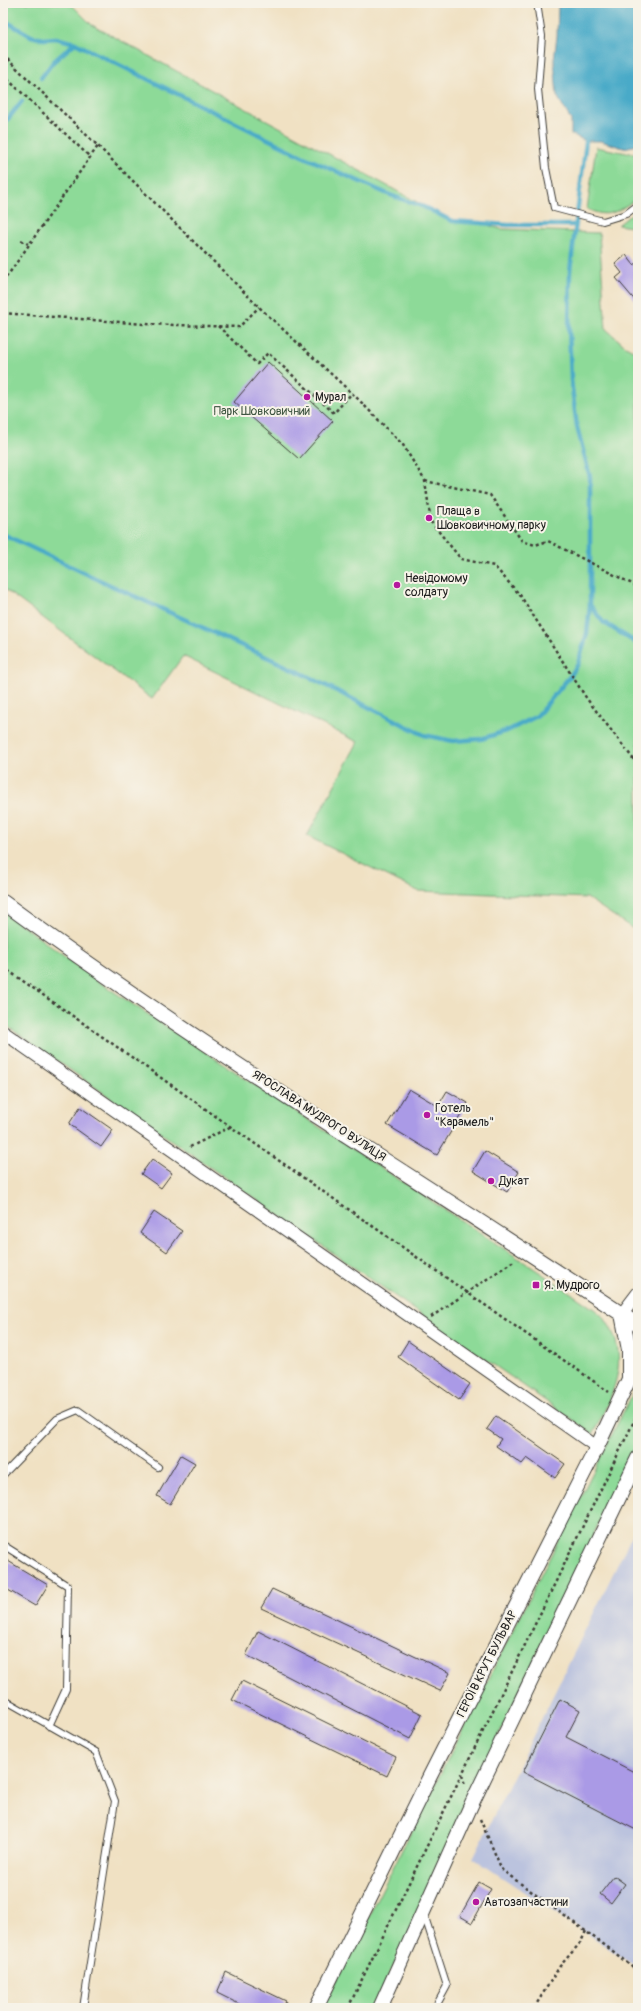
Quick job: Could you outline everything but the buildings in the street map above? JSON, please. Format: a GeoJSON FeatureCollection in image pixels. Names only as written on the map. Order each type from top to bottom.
{"type":"FeatureCollection","features":[{"type":"Feature","properties":{"kind":"street","name":"ЯРОСЛАВА МУДРОГО ВУЛИЦЯ"},"geometry":{"type":"LineString","coordinates":[[3,902],[74,955],[638,1325]]}},
{"type":"Feature","properties":{"kind":"street"},"geometry":{"type":"LineString","coordinates":[[3,1032],[597,1447]]}},
{"type":"Feature","properties":{"kind":"street"},"geometry":{"type":"LineString","coordinates":[[622,1314],[638,1293]]}},
{"type":"Feature","properties":{"kind":"street","name":"ГЕРОЇВ КРУТ БУЛЬВАР"},"geometry":{"type":"LineString","coordinates":[[316,2008],[430,1776],[597,1447],[629,1379],[629,1350],[622,1314]]}},
{"type":"Feature","properties":{"kind":"street"},"geometry":{"type":"LineString","coordinates":[[380,2008],[424,1913],[472,1802],[638,1458]]}},
{"type":"Feature","properties":{"kind":"lane"},"geometry":{"type":"LineString","coordinates":[[537,3],[542,36],[538,89],[546,168],[554,208],[603,221],[626,214],[638,205]]}},
{"type":"Feature","properties":{"kind":"lane"},"geometry":{"type":"LineString","coordinates":[[3,1475],[57,1419],[78,1410],[158,1467]]}},
{"type":"Feature","properties":{"kind":"lane"},"geometry":{"type":"LineString","coordinates":[[3,1545],[68,1586],[66,1689],[49,1726]]}},
{"type":"Feature","properties":{"kind":"lane"},"geometry":{"type":"LineString","coordinates":[[3,1699],[96,1752],[115,1801],[83,2008]]}},
{"type":"Feature","properties":{"kind":"lane"},"geometry":{"type":"LineString","coordinates":[[424,1913],[447,1986],[435,2008]]}},
{"type":"Feature","properties":{"kind":"path"},"geometry":{"type":"LineString","coordinates":[[3,55],[98,146],[259,307],[352,394],[403,446],[425,481],[431,522],[461,559],[494,566],[520,595],[587,699],[638,765]]}},
{"type":"Feature","properties":{"kind":"path"},"geometry":{"type":"LineString","coordinates":[[3,75],[90,157]]}},
{"type":"Feature","properties":{"kind":"path"},"geometry":{"type":"LineString","coordinates":[[3,282],[28,244],[98,146]]}},
{"type":"Feature","properties":{"kind":"path"},"geometry":{"type":"LineString","coordinates":[[21,240],[28,244]]}},
{"type":"Feature","properties":{"kind":"path"},"geometry":{"type":"LineString","coordinates":[[3,312],[145,324],[240,327],[259,307]]}},
{"type":"Feature","properties":{"kind":"path"},"geometry":{"type":"LineString","coordinates":[[218,326],[257,364],[268,353],[334,413],[352,394]]}},
{"type":"Feature","properties":{"kind":"path"},"geometry":{"type":"LineString","coordinates":[[425,481],[490,495],[522,541],[535,545],[548,541],[607,572],[638,586]]}},
{"type":"Feature","properties":{"kind":"path"},"geometry":{"type":"LineString","coordinates":[[3,968],[620,1399]]}},
{"type":"Feature","properties":{"kind":"path"},"geometry":{"type":"LineString","coordinates":[[178,1154],[230,1127]]}},
{"type":"Feature","properties":{"kind":"path"},"geometry":{"type":"LineString","coordinates":[[421,1324],[527,1252]]}},
{"type":"Feature","properties":{"kind":"path"},"geometry":{"type":"LineString","coordinates":[[348,2008],[638,1413]]}},
{"type":"Feature","properties":{"kind":"path"},"geometry":{"type":"LineString","coordinates":[[462,1775],[472,1802],[502,1870],[586,1931],[638,1972]]}},
{"type":"Feature","properties":{"kind":"path"},"geometry":{"type":"LineString","coordinates":[[534,2008],[560,1966],[581,1942],[586,1931]]}},
{"type":"Feature","properties":{"kind":"shaded area"},"geometry":{"type":"Polygon","coordinates":[[[638,1523],[638,1968],[473,1858],[638,1523]]]}},
{"type":"Feature","properties":{"kind":"green space","name":"Парк Шовковичний"},"geometry":{"type":"Polygon","coordinates":[[[3,3],[70,3],[92,25],[452,221],[480,223],[501,229],[599,233],[606,329],[624,345],[638,353],[638,932],[587,898],[418,891],[307,836],[358,742],[183,656],[152,699],[3,588],[3,3]]]}},
{"type":"Feature","properties":{"kind":"green space"},"geometry":{"type":"Polygon","coordinates":[[[596,147],[627,153],[638,153],[638,198],[620,210],[608,214],[602,214],[587,209],[596,147]]]}},
{"type":"Feature","properties":{"kind":"green space"},"geometry":{"type":"Polygon","coordinates":[[[638,209],[638,228],[618,225],[638,209]]]}},
{"type":"Feature","properties":{"kind":"green space"},"geometry":{"type":"Polygon","coordinates":[[[3,911],[96,980],[571,1293],[602,1316],[613,1334],[618,1348],[619,1363],[613,1391],[593,1434],[3,1023],[3,911]]]}},
{"type":"Feature","properties":{"kind":"green space"},"geometry":{"type":"Polygon","coordinates":[[[638,1383],[638,1440],[470,1796],[421,1910],[373,2008],[322,2008],[638,1383]]]}},
{"type":"Feature","properties":{"kind":"water"},"geometry":{"type":"Polygon","coordinates":[[[556,3],[638,3],[638,145],[623,148],[601,141],[586,141],[571,134],[571,120],[557,96],[554,60],[557,36],[558,7],[556,3]]]}},
{"type":"Feature","properties":{"kind":"waterway"},"geometry":{"type":"LineString","coordinates":[[3,22],[7,22],[31,36],[43,39],[56,38],[75,43],[302,156],[390,195],[424,207],[452,221],[508,225],[576,225]]}},
{"type":"Feature","properties":{"kind":"waterway"},"geometry":{"type":"LineString","coordinates":[[41,78],[53,62],[75,43]]}},
{"type":"Feature","properties":{"kind":"waterway"},"geometry":{"type":"LineString","coordinates":[[3,125],[22,101]]}},
{"type":"Feature","properties":{"kind":"waterway"},"geometry":{"type":"LineString","coordinates":[[586,141],[570,271],[569,327],[571,380],[577,427],[590,477],[590,605],[603,622],[638,644]]}},
{"type":"Feature","properties":{"kind":"waterway"},"geometry":{"type":"LineString","coordinates":[[3,534],[297,671],[424,735],[453,741],[481,739],[509,730],[537,716],[571,675],[578,664],[587,633],[590,605]]}},
{"type":"Feature","properties":{"kind":"place","name":"Мурал"},"geometry":{"type":"Point","coordinates":[307,397]}},
{"type":"Feature","properties":{"kind":"place","name":"Плаща в Шовковичному парку"},"geometry":{"type":"Point","coordinates":[429,518]}},
{"type":"Feature","properties":{"kind":"place","name":"Невідомому солдату"},"geometry":{"type":"Point","coordinates":[397,585]}},
{"type":"Feature","properties":{"kind":"place","name":"Готель \"Карамель\""},"geometry":{"type":"Point","coordinates":[427,1115]}},
{"type":"Feature","properties":{"kind":"place","name":"Дукат"},"geometry":{"type":"Point","coordinates":[491,1181]}},
{"type":"Feature","properties":{"kind":"place","name":"Я. Мудрого"},"geometry":{"type":"Point","coordinates":[536,1285]}},
{"type":"Feature","properties":{"kind":"place","name":"Автозапчастини"},"geometry":{"type":"Point","coordinates":[476,1902]}}]}
